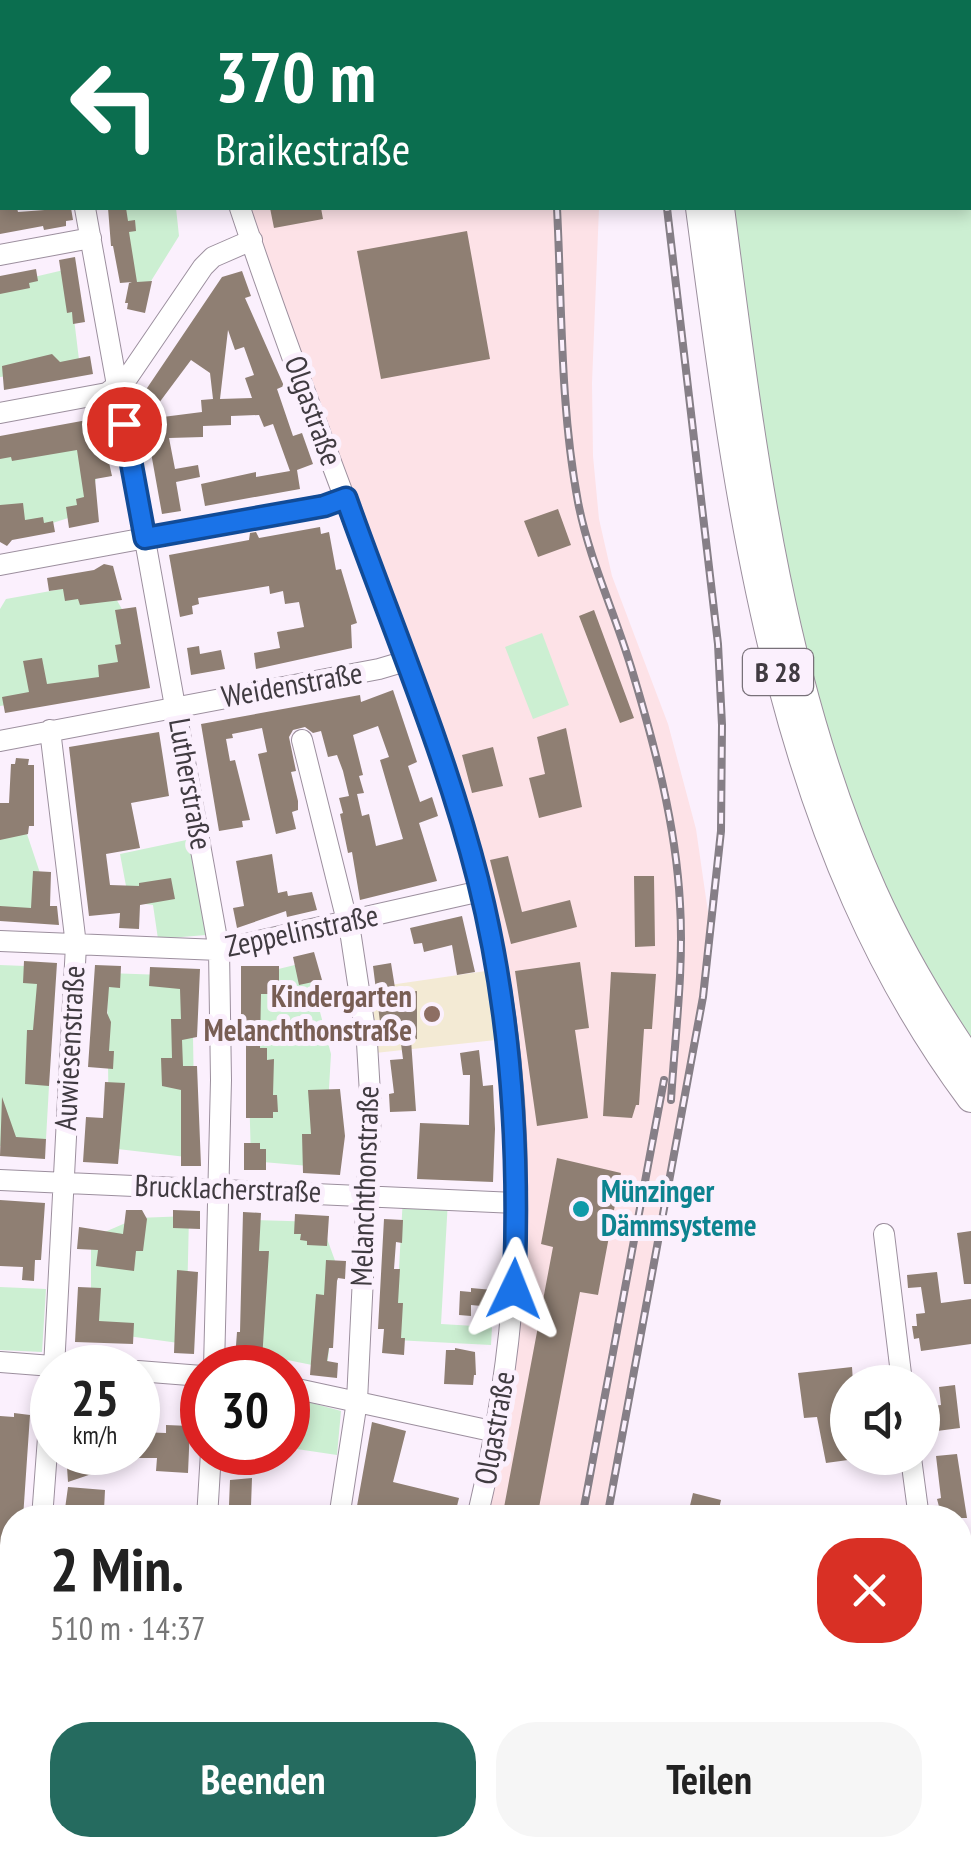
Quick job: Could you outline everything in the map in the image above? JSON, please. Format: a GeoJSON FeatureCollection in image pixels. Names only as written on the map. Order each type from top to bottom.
{"type":"FeatureCollection","features":[{"type":"Feature","properties":{"kind":"highway","name":"B 28"},"geometry":{"type":"LineString","coordinates":[[700,210],[748,529],[796,742],[832,849],[873,941],[920,1023],[971,1098]]}},
{"type":"Feature","properties":{"kind":"highway","name":"B 28"},"geometry":{"type":"LineString","coordinates":[[720,210],[769,529],[807,704],[873,892],[917,976],[971,1062]]}},
{"type":"Feature","properties":{"kind":"street","name":"Lutherstraße"},"geometry":{"type":"LineString","coordinates":[[85,210],[219,950],[215,1345]]}},
{"type":"Feature","properties":{"kind":"street","name":"Olgastraße"},"geometry":{"type":"LineString","coordinates":[[241,210],[448,778],[481,891],[498,974],[510,1062],[517,1203],[512,1317],[496,1432],[480,1505]]}},
{"type":"Feature","properties":{"kind":"street"},"geometry":{"type":"LineString","coordinates":[[0,255],[91,238]]}},
{"type":"Feature","properties":{"kind":"street"},"geometry":{"type":"LineString","coordinates":[[0,413],[100,395],[118,386],[203,267],[213,257],[252,240]]}},
{"type":"Feature","properties":{"kind":"street"},"geometry":{"type":"LineString","coordinates":[[0,564],[324,506],[346,498]]}},
{"type":"Feature","properties":{"kind":"street","name":"Weidenstraße"},"geometry":{"type":"LineString","coordinates":[[0,740],[406,661]]}},
{"type":"Feature","properties":{"kind":"street","name":"Auwiesenstraße"},"geometry":{"type":"LineString","coordinates":[[50,730],[76,945],[55,1345]]}},
{"type":"Feature","properties":{"kind":"street","name":"Melanchthonstraße"},"geometry":{"type":"LineString","coordinates":[[302,740],[348,922],[367,1043],[371,1111],[356,1402],[341,1505]]}},
{"type":"Feature","properties":{"kind":"street","name":"Zeppelinstraße"},"geometry":{"type":"LineString","coordinates":[[0,941],[219,950],[481,891]]}},
{"type":"Feature","properties":{"kind":"street","name":"Brucklacherstraße"},"geometry":{"type":"LineString","coordinates":[[0,1180],[517,1203]]}},
{"type":"Feature","properties":{"kind":"street"},"geometry":{"type":"LineString","coordinates":[[884,1234],[900,1365]]}},
{"type":"Feature","properties":{"kind":"street"},"geometry":{"type":"LineString","coordinates":[[0,1362],[30,1368]]}},
{"type":"Feature","properties":{"kind":"street"},"geometry":{"type":"LineString","coordinates":[[310,1392],[496,1432]]}},
{"type":"Feature","properties":{"kind":"street","name":"Auwiesenstraße"},"geometry":{"type":"LineString","coordinates":[[43,1505],[46,1475]]}},
{"type":"Feature","properties":{"kind":"street"},"geometry":{"type":"LineString","coordinates":[[208,1505],[210,1475]]}},
{"type":"Feature","properties":{"kind":"street"},"geometry":{"type":"LineString","coordinates":[[913,1475],[917,1505]]}},
{"type":"Feature","properties":{"kind":"shaded area"},"geometry":{"type":"Polygon","coordinates":[[[241,210],[599,210],[592,383],[599,519],[612,576],[668,724],[696,829],[711,933],[703,997],[609,1505],[478,1505],[517,1188],[477,875],[241,210]]]}},
{"type":"Feature","properties":{"kind":"shaded area","name":"Kindergarten Melanchthonstraße"},"geometry":{"type":"Polygon","coordinates":[[[486,971],[496,1040],[375,1053],[369,988],[486,971]]]}},
{"type":"Feature","properties":{"kind":"green space"},"geometry":{"type":"Polygon","coordinates":[[[117,210],[176,210],[179,236],[138,302],[125,265],[117,210]]]}},
{"type":"Feature","properties":{"kind":"green space"},"geometry":{"type":"Polygon","coordinates":[[[731,210],[971,210],[971,1046],[880,885],[832,756],[776,528],[731,210]]]}},
{"type":"Feature","properties":{"kind":"green space"},"geometry":{"type":"Polygon","coordinates":[[[68,269],[80,368],[0,377],[0,285],[68,269]]]}},
{"type":"Feature","properties":{"kind":"green space"},"geometry":{"type":"Polygon","coordinates":[[[92,428],[100,468],[84,513],[40,527],[0,528],[0,447],[92,428]]]}},
{"type":"Feature","properties":{"kind":"green space"},"geometry":{"type":"Polygon","coordinates":[[[106,581],[127,618],[131,652],[87,692],[0,706],[0,609],[6,599],[106,581]]]}},
{"type":"Feature","properties":{"kind":"green space"},"geometry":{"type":"Polygon","coordinates":[[[542,633],[569,705],[533,719],[505,647],[542,633]]]}},
{"type":"Feature","properties":{"kind":"green space"},"geometry":{"type":"Polygon","coordinates":[[[0,814],[22,819],[42,879],[45,915],[0,913],[0,814]]]}},
{"type":"Feature","properties":{"kind":"green space"},"geometry":{"type":"Polygon","coordinates":[[[191,839],[206,935],[158,939],[153,905],[129,902],[120,854],[191,839]]]}},
{"type":"Feature","properties":{"kind":"green space"},"geometry":{"type":"Polygon","coordinates":[[[307,962],[331,1054],[328,1105],[332,1168],[251,1161],[246,977],[307,962]]]}},
{"type":"Feature","properties":{"kind":"green space"},"geometry":{"type":"Polygon","coordinates":[[[0,965],[50,967],[32,1076],[49,1086],[46,1139],[19,1148],[0,1146],[0,965]]]}},
{"type":"Feature","properties":{"kind":"green space"},"geometry":{"type":"Polygon","coordinates":[[[107,973],[192,976],[195,1158],[109,1148],[107,973]]]}},
{"type":"Feature","properties":{"kind":"green space"},"geometry":{"type":"Polygon","coordinates":[[[403,1197],[448,1200],[441,1324],[492,1327],[491,1345],[395,1340],[403,1197]]]}},
{"type":"Feature","properties":{"kind":"green space"},"geometry":{"type":"Polygon","coordinates":[[[189,1216],[186,1344],[91,1331],[91,1238],[137,1218],[189,1216]]]}},
{"type":"Feature","properties":{"kind":"green space"},"geometry":{"type":"Polygon","coordinates":[[[254,1220],[321,1222],[338,1269],[327,1368],[310,1365],[310,1345],[248,1345],[254,1220]]]}},
{"type":"Feature","properties":{"kind":"green space"},"geometry":{"type":"Polygon","coordinates":[[[0,1287],[46,1289],[42,1345],[30,1345],[30,1351],[0,1350],[0,1287]]]}},
{"type":"Feature","properties":{"kind":"green space"},"geometry":{"type":"Polygon","coordinates":[[[310,1402],[341,1411],[337,1455],[310,1451],[310,1402]]]}},
{"type":"Feature","properties":{"kind":"building"},"geometry":{"type":"Polygon","coordinates":[[[0,210],[71,210],[73,220],[66,221],[66,226],[0,234],[0,210]]]}},
{"type":"Feature","properties":{"kind":"building"},"geometry":{"type":"Polygon","coordinates":[[[108,210],[126,210],[128,221],[135,220],[136,231],[129,232],[137,282],[152,281],[145,313],[127,309],[125,303],[132,282],[120,283],[108,210]]]}},
{"type":"Feature","properties":{"kind":"building"},"geometry":{"type":"Polygon","coordinates":[[[270,210],[321,210],[323,219],[274,228],[270,210]]]}},
{"type":"Feature","properties":{"kind":"building"},"geometry":{"type":"Polygon","coordinates":[[[467,231],[490,359],[381,379],[357,251],[467,231]]]}},
{"type":"Feature","properties":{"kind":"building"},"geometry":{"type":"Polygon","coordinates":[[[75,257],[85,322],[73,324],[72,312],[67,313],[59,260],[75,257]]]}},
{"type":"Feature","properties":{"kind":"building"},"geometry":{"type":"Polygon","coordinates":[[[36,269],[38,281],[29,283],[30,288],[0,294],[0,276],[36,269]]]}},
{"type":"Feature","properties":{"kind":"building"},"geometry":{"type":"Polygon","coordinates":[[[242,271],[251,296],[245,298],[284,386],[277,389],[293,436],[302,433],[313,464],[297,470],[300,489],[205,506],[201,484],[256,472],[256,477],[290,471],[273,424],[264,427],[259,415],[231,416],[231,425],[203,426],[203,437],[169,438],[175,469],[198,465],[200,477],[176,482],[181,511],[162,514],[141,397],[222,277],[242,271]],[[228,330],[220,399],[252,398],[245,378],[254,375],[244,347],[235,350],[228,330]],[[191,360],[147,419],[202,412],[201,400],[213,399],[210,373],[191,360]]]}},
{"type":"Feature","properties":{"kind":"building"},"geometry":{"type":"Polygon","coordinates":[[[52,354],[60,362],[90,356],[93,374],[4,390],[2,366],[52,354]]]}},
{"type":"Feature","properties":{"kind":"building"},"geometry":{"type":"Polygon","coordinates":[[[98,418],[102,436],[97,436],[100,459],[108,458],[112,476],[95,479],[99,522],[69,528],[66,507],[77,505],[76,499],[84,497],[77,450],[12,461],[11,457],[0,459],[0,436],[98,418]]]}},
{"type":"Feature","properties":{"kind":"building"},"geometry":{"type":"Polygon","coordinates":[[[23,503],[25,520],[43,517],[44,523],[53,521],[55,532],[12,540],[7,546],[0,542],[0,505],[23,503]]]}},
{"type":"Feature","properties":{"kind":"building"},"geometry":{"type":"Polygon","coordinates":[[[558,509],[571,545],[538,557],[524,521],[558,509]]]}},
{"type":"Feature","properties":{"kind":"building"},"geometry":{"type":"Polygon","coordinates":[[[320,527],[321,534],[329,532],[336,570],[341,569],[357,623],[351,625],[352,648],[256,669],[254,653],[280,648],[277,632],[304,627],[299,602],[285,604],[283,591],[270,594],[269,586],[198,598],[199,604],[192,606],[193,614],[180,617],[169,555],[249,540],[250,533],[256,532],[259,538],[320,527]]]}},
{"type":"Feature","properties":{"kind":"building"},"geometry":{"type":"Polygon","coordinates":[[[104,564],[113,566],[122,600],[80,605],[78,599],[65,601],[63,589],[49,591],[47,578],[94,570],[104,564]]]}},
{"type":"Feature","properties":{"kind":"building"},"geometry":{"type":"Polygon","coordinates":[[[136,607],[150,688],[5,713],[2,697],[29,692],[23,661],[42,658],[47,684],[99,677],[98,665],[118,662],[115,645],[121,644],[115,610],[136,607]]]}},
{"type":"Feature","properties":{"kind":"building"},"geometry":{"type":"Polygon","coordinates":[[[594,610],[634,718],[620,723],[579,616],[594,610]]]}},
{"type":"Feature","properties":{"kind":"building"},"geometry":{"type":"Polygon","coordinates":[[[199,646],[200,654],[221,650],[225,669],[191,675],[187,648],[199,646]]]}},
{"type":"Feature","properties":{"kind":"building"},"geometry":{"type":"Polygon","coordinates":[[[393,690],[417,762],[408,766],[420,802],[432,797],[438,816],[419,823],[437,881],[360,900],[352,852],[348,853],[340,814],[343,813],[339,798],[349,796],[337,755],[328,757],[321,731],[313,733],[305,727],[293,730],[289,737],[296,771],[291,772],[298,801],[298,810],[292,812],[296,829],[276,834],[258,754],[267,752],[262,728],[232,734],[233,738],[226,739],[250,820],[242,821],[243,827],[219,831],[201,724],[360,695],[361,702],[393,690]],[[378,726],[353,735],[363,775],[359,776],[364,793],[357,794],[362,816],[369,814],[376,846],[403,839],[380,760],[389,757],[378,726]]]}},
{"type":"Feature","properties":{"kind":"building"},"geometry":{"type":"Polygon","coordinates":[[[566,728],[582,807],[539,818],[529,778],[545,774],[537,737],[566,728]]]}},
{"type":"Feature","properties":{"kind":"building"},"geometry":{"type":"Polygon","coordinates":[[[159,732],[169,796],[131,803],[140,848],[106,854],[110,885],[139,886],[171,878],[175,899],[140,905],[139,929],[119,928],[120,913],[89,916],[69,747],[159,732]]]}},
{"type":"Feature","properties":{"kind":"building"},"geometry":{"type":"Polygon","coordinates":[[[493,747],[503,786],[472,793],[462,755],[493,747]]]}},
{"type":"Feature","properties":{"kind":"building"},"geometry":{"type":"Polygon","coordinates":[[[16,758],[29,759],[28,765],[34,765],[34,826],[29,826],[28,834],[0,840],[0,803],[9,803],[11,764],[15,764],[16,758]]]}},
{"type":"Feature","properties":{"kind":"building"},"geometry":{"type":"Polygon","coordinates":[[[272,854],[278,893],[287,891],[288,896],[312,892],[317,910],[287,917],[286,911],[237,928],[233,908],[244,906],[236,861],[272,854]]]}},
{"type":"Feature","properties":{"kind":"building"},"geometry":{"type":"Polygon","coordinates":[[[508,856],[522,912],[570,900],[577,927],[511,944],[490,860],[508,856]]]}},
{"type":"Feature","properties":{"kind":"building"},"geometry":{"type":"Polygon","coordinates":[[[33,871],[51,872],[50,906],[57,906],[59,925],[0,921],[0,906],[31,908],[33,871]]]}},
{"type":"Feature","properties":{"kind":"building"},"geometry":{"type":"Polygon","coordinates":[[[634,876],[654,876],[655,946],[635,947],[634,876]]]}},
{"type":"Feature","properties":{"kind":"building"},"geometry":{"type":"Polygon","coordinates":[[[462,916],[475,972],[457,975],[452,945],[424,952],[422,943],[414,944],[410,928],[462,916]]]}},
{"type":"Feature","properties":{"kind":"building"},"geometry":{"type":"Polygon","coordinates":[[[314,952],[322,980],[299,985],[293,957],[314,952]]]}},
{"type":"Feature","properties":{"kind":"building"},"geometry":{"type":"Polygon","coordinates":[[[24,961],[57,963],[49,1086],[25,1084],[27,1030],[33,1030],[37,984],[23,983],[24,961]]]}},
{"type":"Feature","properties":{"kind":"building"},"geometry":{"type":"Polygon","coordinates":[[[580,962],[589,1028],[575,1030],[588,1118],[537,1126],[515,971],[580,962]]]}},
{"type":"Feature","properties":{"kind":"building"},"geometry":{"type":"Polygon","coordinates":[[[391,963],[396,994],[417,991],[417,1039],[411,1040],[416,1111],[390,1112],[389,1094],[394,1093],[390,1060],[403,1059],[400,1036],[382,1038],[373,966],[391,963]]]}},
{"type":"Feature","properties":{"kind":"building"},"geometry":{"type":"Polygon","coordinates":[[[95,965],[121,966],[120,988],[109,987],[107,1013],[111,1022],[109,1051],[114,1051],[113,1069],[88,1067],[95,965]]]}},
{"type":"Feature","properties":{"kind":"building"},"geometry":{"type":"Polygon","coordinates":[[[241,966],[279,966],[279,994],[261,994],[260,1048],[267,1048],[267,1060],[274,1059],[273,1095],[277,1095],[278,1112],[273,1112],[273,1118],[246,1118],[241,966]]]}},
{"type":"Feature","properties":{"kind":"building"},"geometry":{"type":"Polygon","coordinates":[[[150,967],[200,969],[197,1037],[182,1040],[183,1066],[197,1066],[201,1166],[181,1166],[181,1090],[162,1086],[161,1058],[172,1058],[171,1019],[181,1019],[180,989],[149,986],[150,967]]]}},
{"type":"Feature","properties":{"kind":"building"},"geometry":{"type":"Polygon","coordinates":[[[611,972],[656,974],[652,1029],[644,1029],[639,1105],[632,1118],[603,1116],[611,972]]]}},
{"type":"Feature","properties":{"kind":"building"},"geometry":{"type":"Polygon","coordinates":[[[479,1050],[483,1086],[493,1085],[493,1182],[417,1179],[420,1123],[469,1125],[470,1075],[463,1075],[460,1053],[479,1050]]]}},
{"type":"Feature","properties":{"kind":"building"},"geometry":{"type":"Polygon","coordinates":[[[105,1082],[125,1083],[118,1164],[83,1162],[86,1117],[103,1118],[105,1082]]]}},
{"type":"Feature","properties":{"kind":"building"},"geometry":{"type":"Polygon","coordinates":[[[340,1089],[345,1136],[340,1175],[303,1173],[302,1134],[311,1134],[308,1090],[340,1089]]]}},
{"type":"Feature","properties":{"kind":"building"},"geometry":{"type":"Polygon","coordinates":[[[2,1097],[16,1137],[46,1139],[45,1159],[0,1156],[2,1097]]]}},
{"type":"Feature","properties":{"kind":"building"},"geometry":{"type":"Polygon","coordinates":[[[244,1143],[260,1143],[260,1149],[266,1149],[266,1170],[244,1170],[244,1143]]]}},
{"type":"Feature","properties":{"kind":"building"},"geometry":{"type":"Polygon","coordinates":[[[557,1158],[621,1173],[598,1295],[580,1292],[539,1505],[504,1505],[553,1247],[541,1244],[557,1158]]]}},
{"type":"Feature","properties":{"kind":"building"},"geometry":{"type":"Polygon","coordinates":[[[0,1200],[45,1203],[41,1260],[35,1260],[34,1281],[22,1280],[23,1267],[0,1266],[0,1200]]]}},
{"type":"Feature","properties":{"kind":"building"},"geometry":{"type":"Polygon","coordinates":[[[126,1210],[142,1210],[147,1219],[143,1251],[136,1251],[134,1271],[96,1266],[98,1250],[77,1249],[79,1227],[123,1234],[126,1210]]]}},
{"type":"Feature","properties":{"kind":"building"},"geometry":{"type":"Polygon","coordinates":[[[173,1210],[200,1211],[200,1229],[173,1228],[173,1210]]]}},
{"type":"Feature","properties":{"kind":"building"},"geometry":{"type":"Polygon","coordinates":[[[243,1212],[261,1213],[259,1251],[269,1251],[263,1345],[236,1345],[240,1332],[243,1212]]]}},
{"type":"Feature","properties":{"kind":"building"},"geometry":{"type":"Polygon","coordinates":[[[295,1214],[329,1216],[327,1246],[307,1245],[307,1241],[300,1240],[301,1234],[294,1234],[295,1214]]]}},
{"type":"Feature","properties":{"kind":"building"},"geometry":{"type":"Polygon","coordinates":[[[384,1219],[403,1220],[402,1243],[396,1242],[394,1269],[400,1269],[398,1303],[403,1303],[404,1355],[382,1353],[384,1329],[378,1329],[384,1219]]]}},
{"type":"Feature","properties":{"kind":"building"},"geometry":{"type":"Polygon","coordinates":[[[971,1231],[971,1284],[964,1284],[957,1233],[971,1231]]]}},
{"type":"Feature","properties":{"kind":"building"},"geometry":{"type":"Polygon","coordinates":[[[326,1260],[346,1261],[345,1279],[337,1281],[333,1348],[329,1348],[327,1361],[338,1363],[337,1378],[310,1375],[316,1294],[324,1295],[326,1260]]]}},
{"type":"Feature","properties":{"kind":"building"},"geometry":{"type":"Polygon","coordinates":[[[177,1270],[198,1272],[194,1345],[180,1345],[180,1353],[174,1353],[177,1270]]]}},
{"type":"Feature","properties":{"kind":"building"},"geometry":{"type":"Polygon","coordinates":[[[937,1272],[941,1303],[971,1299],[971,1344],[921,1351],[912,1326],[917,1326],[916,1314],[925,1313],[921,1287],[908,1288],[907,1275],[937,1272]]]}},
{"type":"Feature","properties":{"kind":"building"},"geometry":{"type":"Polygon","coordinates":[[[78,1287],[101,1288],[99,1321],[134,1323],[133,1344],[75,1342],[78,1287]]]}},
{"type":"Feature","properties":{"kind":"building"},"geometry":{"type":"Polygon","coordinates":[[[471,1288],[493,1290],[492,1307],[471,1305],[471,1316],[459,1315],[460,1291],[471,1292],[471,1288]]]}},
{"type":"Feature","properties":{"kind":"building"},"geometry":{"type":"Polygon","coordinates":[[[446,1350],[475,1352],[473,1385],[444,1384],[446,1350]]]}},
{"type":"Feature","properties":{"kind":"building"},"geometry":{"type":"Polygon","coordinates":[[[830,1369],[830,1462],[826,1463],[817,1417],[804,1418],[798,1373],[830,1369]]]}},
{"type":"Feature","properties":{"kind":"building"},"geometry":{"type":"Polygon","coordinates":[[[955,1385],[960,1428],[940,1431],[940,1387],[955,1385]]]}},
{"type":"Feature","properties":{"kind":"building"},"geometry":{"type":"Polygon","coordinates":[[[30,1415],[24,1505],[0,1505],[0,1416],[30,1415]]]}},
{"type":"Feature","properties":{"kind":"building"},"geometry":{"type":"Polygon","coordinates":[[[372,1422],[406,1431],[393,1482],[459,1498],[457,1505],[357,1505],[372,1422]]]}},
{"type":"Feature","properties":{"kind":"building"},"geometry":{"type":"Polygon","coordinates":[[[166,1425],[180,1426],[180,1472],[160,1471],[160,1433],[166,1433],[166,1425]]]}},
{"type":"Feature","properties":{"kind":"building"},"geometry":{"type":"Polygon","coordinates":[[[957,1454],[965,1505],[939,1505],[937,1499],[941,1498],[940,1456],[957,1454]]]}},
{"type":"Feature","properties":{"kind":"building"},"geometry":{"type":"Polygon","coordinates":[[[68,1475],[89,1475],[68,1482],[68,1475]]]}},
{"type":"Feature","properties":{"kind":"building"},"geometry":{"type":"Polygon","coordinates":[[[252,1478],[251,1505],[229,1505],[230,1480],[252,1478]]]}},
{"type":"Feature","properties":{"kind":"building"},"geometry":{"type":"Polygon","coordinates":[[[68,1487],[105,1490],[104,1505],[66,1505],[68,1487]]]}},
{"type":"Feature","properties":{"kind":"building"},"geometry":{"type":"Polygon","coordinates":[[[693,1493],[721,1500],[720,1505],[690,1505],[693,1493]]]}},
{"type":"Feature","properties":{"kind":"railway"},"geometry":{"type":"LineString","coordinates":[[557,210],[565,392],[578,502],[648,725],[674,844],[681,953],[671,1100]]}},
{"type":"Feature","properties":{"kind":"railway"},"geometry":{"type":"LineString","coordinates":[[609,1505],[703,997],[721,831],[718,644],[667,210]]}},
{"type":"Feature","properties":{"kind":"railway"},"geometry":{"type":"LineString","coordinates":[[584,1505],[664,1080]]}},
{"type":"Feature","properties":{"kind":"place","name":"Kindergarten Melanchthonstraße"},"geometry":{"type":"Point","coordinates":[432,1014]}},
{"type":"Feature","properties":{"kind":"place","name":"Münzinger Dämmsysteme"},"geometry":{"type":"Point","coordinates":[581,1209]}},
{"type":"Feature","properties":{"kind":"route"},"geometry":{"type":"LineString","coordinates":[[124,424],[145,538],[324,506],[346,498],[448,778],[490,931],[514,1103],[514,1289]]}}]}
